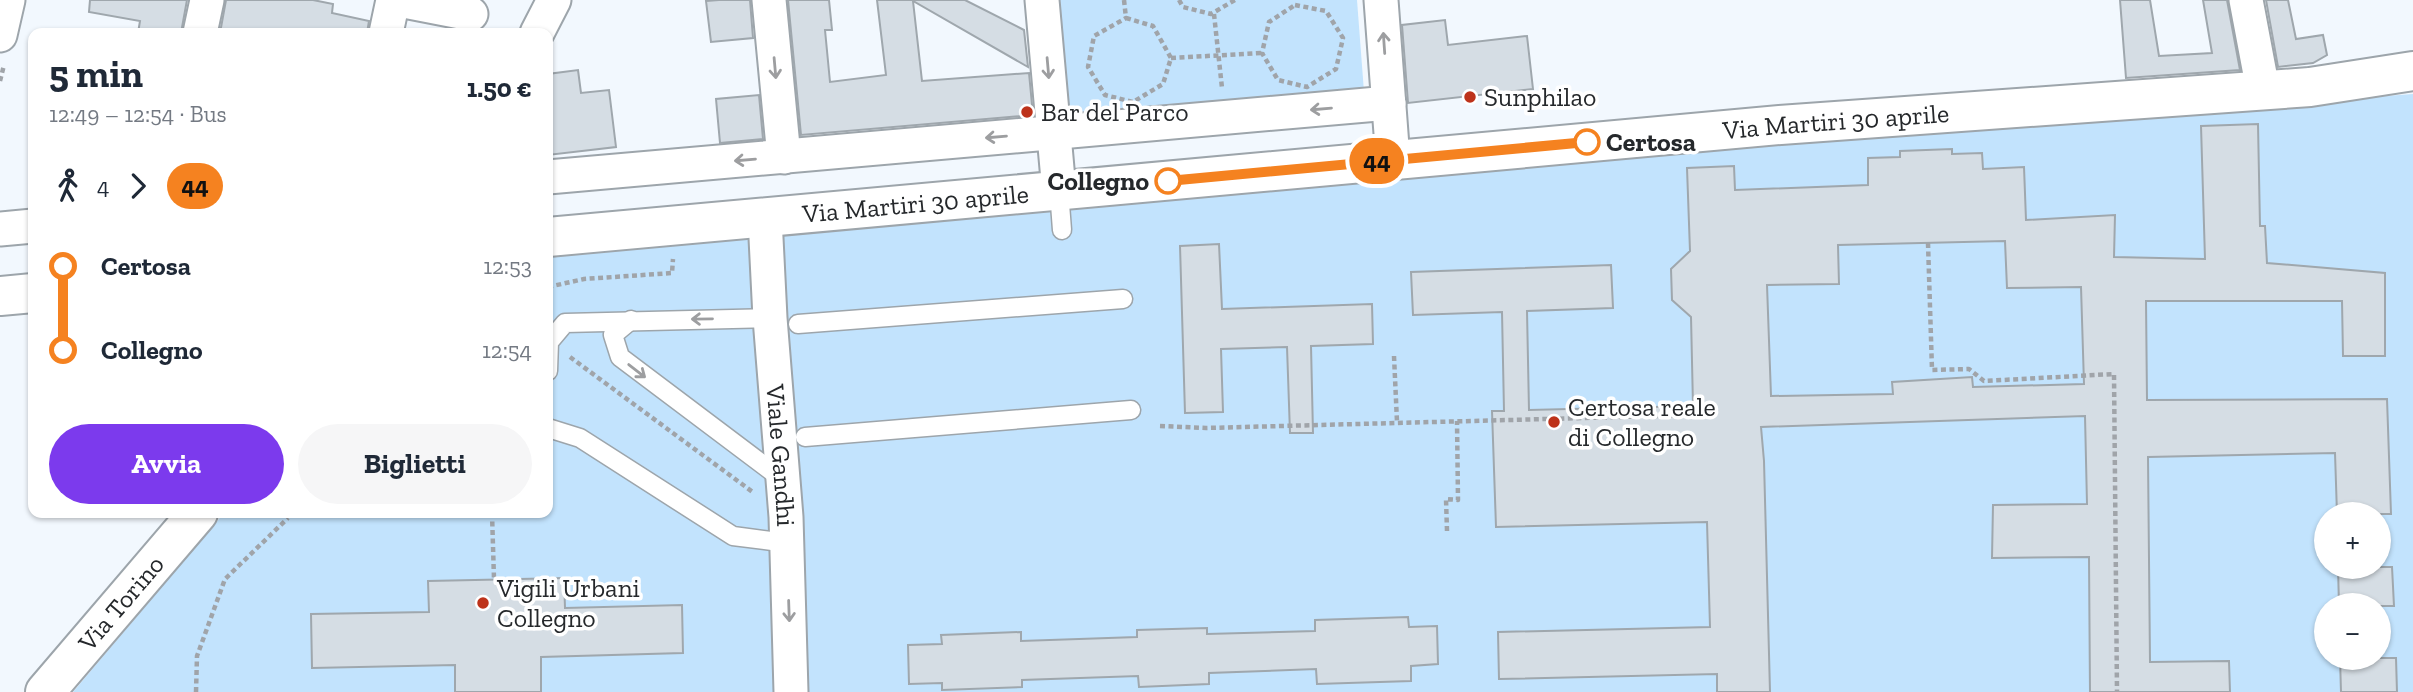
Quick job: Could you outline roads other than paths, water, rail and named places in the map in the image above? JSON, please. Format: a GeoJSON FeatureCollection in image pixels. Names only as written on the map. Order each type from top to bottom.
{"type":"FeatureCollection","features":[{"type":"Feature","properties":{"kind":"street"},"geometry":{"type":"LineString","coordinates":[[0,35],[8,0]]}},
{"type":"Feature","properties":{"kind":"street"},"geometry":{"type":"LineString","coordinates":[[201,28],[208,0]]}},
{"type":"Feature","properties":{"kind":"street"},"geometry":{"type":"LineString","coordinates":[[387,28],[393,0]]}},
{"type":"Feature","properties":{"kind":"street"},"geometry":{"type":"LineString","coordinates":[[399,0],[471,14]]}},
{"type":"Feature","properties":{"kind":"street"},"geometry":{"type":"LineString","coordinates":[[540,28],[554,0]]}},
{"type":"Feature","properties":{"kind":"street"},"geometry":{"type":"LineString","coordinates":[[769,0],[784,157]]}},
{"type":"Feature","properties":{"kind":"street"},"geometry":{"type":"LineString","coordinates":[[1042,0],[1059,191]]}},
{"type":"Feature","properties":{"kind":"street"},"geometry":{"type":"LineString","coordinates":[[1381,0],[1393,160]]}},
{"type":"Feature","properties":{"kind":"street"},"geometry":{"type":"LineString","coordinates":[[2246,0],[2263,90]]}},
{"type":"Feature","properties":{"kind":"street","name":"Via Martiri 30 aprile"},"geometry":{"type":"LineString","coordinates":[[553,237],[1780,125],[2310,87],[2413,71]]}},
{"type":"Feature","properties":{"kind":"street"},"geometry":{"type":"LineString","coordinates":[[553,177],[1388,103]]}},
{"type":"Feature","properties":{"kind":"street","name":"Viale Gandhi"},"geometry":{"type":"LineString","coordinates":[[765,218],[784,321],[782,479],[791,692]]}},
{"type":"Feature","properties":{"kind":"street"},"geometry":{"type":"LineString","coordinates":[[0,229],[28,226]]}},
{"type":"Feature","properties":{"kind":"street"},"geometry":{"type":"LineString","coordinates":[[0,296],[28,293]]}},
{"type":"Feature","properties":{"kind":"street","name":"Via Torino"},"geometry":{"type":"LineString","coordinates":[[45,692],[194,518]]}},
{"type":"Feature","properties":{"kind":"lane"},"geometry":{"type":"LineString","coordinates":[[1059,191],[1062,230]]}},
{"type":"Feature","properties":{"kind":"lane"},"geometry":{"type":"LineString","coordinates":[[553,336],[565,323],[631,320],[784,321],[1123,299]]}},
{"type":"Feature","properties":{"kind":"lane"},"geometry":{"type":"LineString","coordinates":[[631,320],[613,335],[620,357],[782,479]]}},
{"type":"Feature","properties":{"kind":"lane"},"geometry":{"type":"LineString","coordinates":[[805,438],[1132,410]]}},
{"type":"Feature","properties":{"kind":"lane"},"geometry":{"type":"LineString","coordinates":[[553,430],[580,438],[733,536],[786,530]]}},
{"type":"Feature","properties":{"kind":"place","name":"Sunphilao"},"geometry":{"type":"Point","coordinates":[1470,97]}},
{"type":"Feature","properties":{"kind":"place","name":"Bar del Parco"},"geometry":{"type":"Point","coordinates":[1027,112]}},
{"type":"Feature","properties":{"kind":"place","name":"Certosa"},"geometry":{"type":"Point","coordinates":[1587,142]}},
{"type":"Feature","properties":{"kind":"place","name":"Collegno"},"geometry":{"type":"Point","coordinates":[1168,181]}},
{"type":"Feature","properties":{"kind":"place","name":"Certosa reale di Collegno"},"geometry":{"type":"Point","coordinates":[1554,422]}},
{"type":"Feature","properties":{"kind":"place","name":"Vigili Urbani Collegno"},"geometry":{"type":"Point","coordinates":[483,603]}}]}
